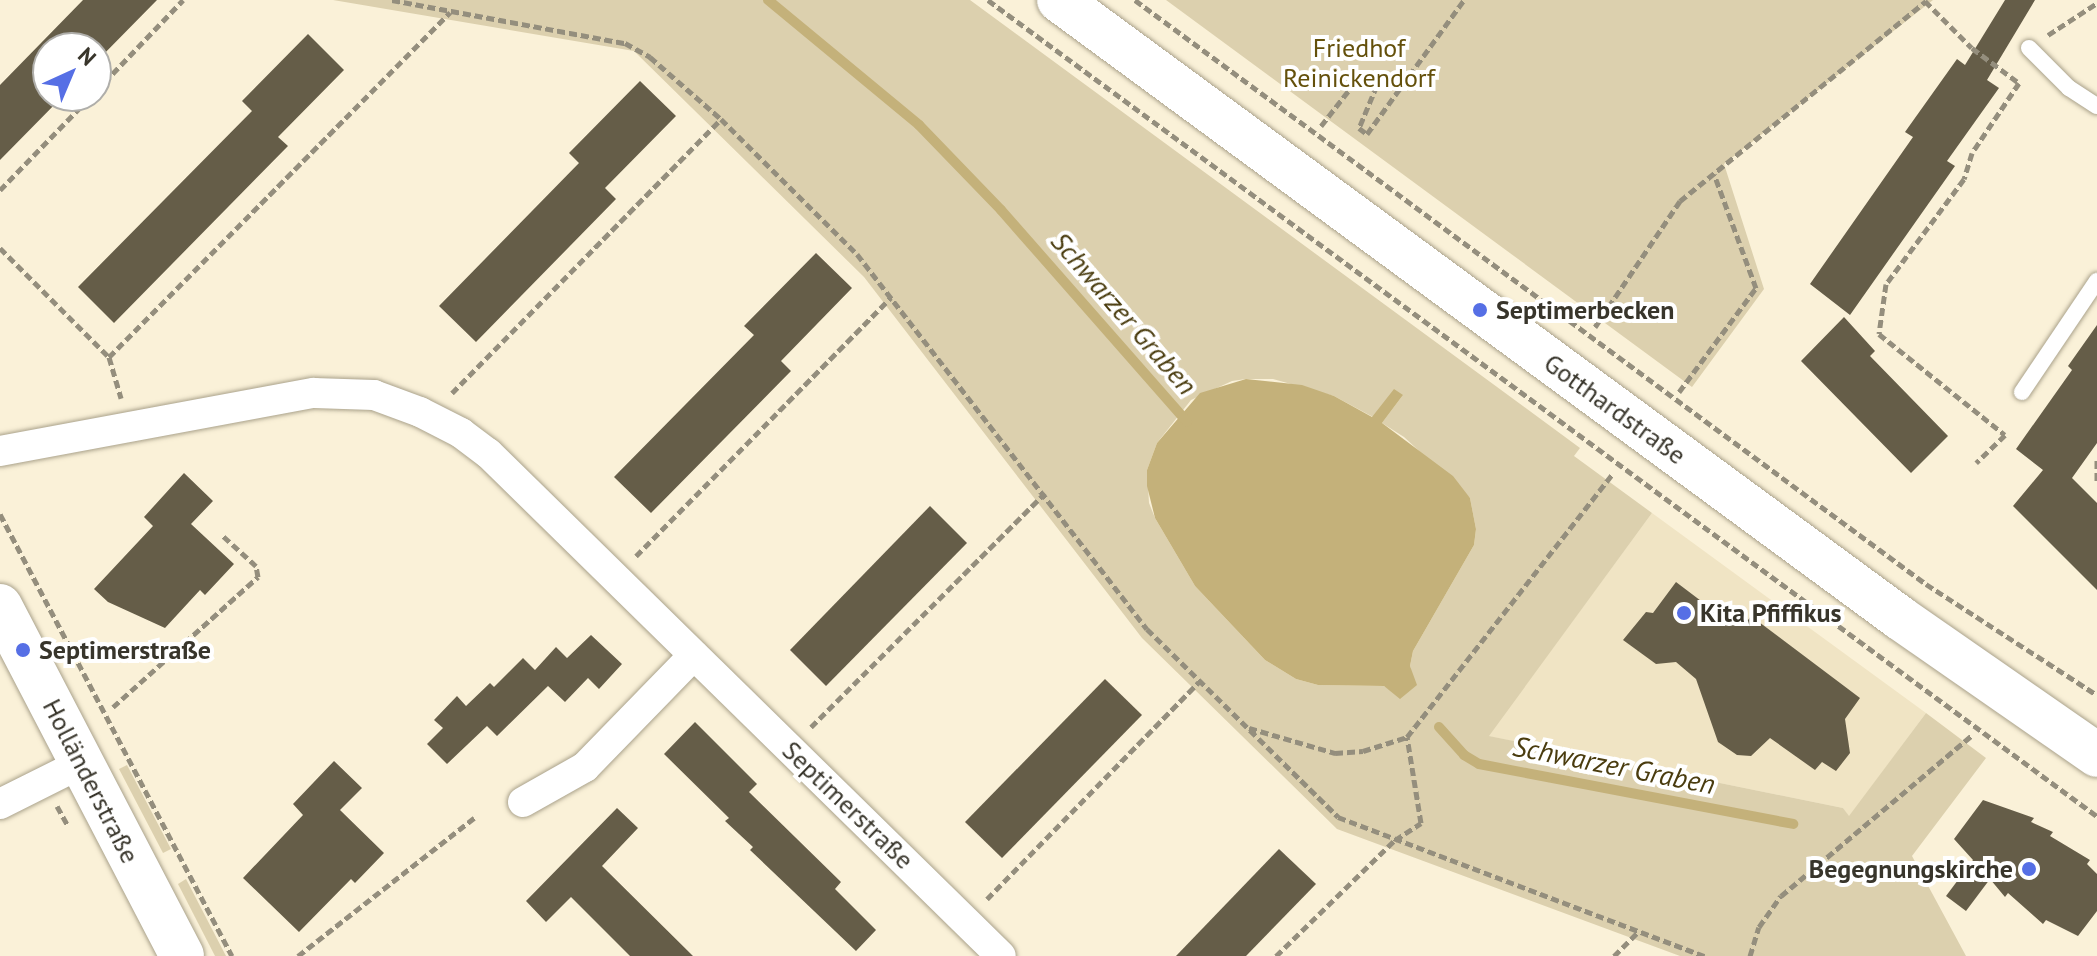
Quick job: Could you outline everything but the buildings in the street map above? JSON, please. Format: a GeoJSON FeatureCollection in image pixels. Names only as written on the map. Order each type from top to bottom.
{"type":"FeatureCollection","features":[{"type":"Feature","properties":{"kind":"main road","name":"Gotthardstraße"},"geometry":{"type":"LineString","coordinates":[[1059,0],[1900,618],[2097,755]]}},
{"type":"Feature","properties":{"kind":"main road","name":"Holländerstraße"},"geometry":{"type":"LineString","coordinates":[[0,606],[182,956]]}},
{"type":"Feature","properties":{"kind":"street","name":"Septimerstraße"},"geometry":{"type":"LineString","coordinates":[[0,451],[314,393],[374,395],[420,412],[461,433],[488,453],[1001,956]]}},
{"type":"Feature","properties":{"kind":"street"},"geometry":{"type":"LineString","coordinates":[[523,802],[585,767],[694,655]]}},
{"type":"Feature","properties":{"kind":"street"},"geometry":{"type":"LineString","coordinates":[[0,804],[82,763]]}},
{"type":"Feature","properties":{"kind":"lane"},"geometry":{"type":"LineString","coordinates":[[2029,48],[2069,88],[2097,106]]}},
{"type":"Feature","properties":{"kind":"lane"},"geometry":{"type":"LineString","coordinates":[[2022,392],[2097,281]]}},
{"type":"Feature","properties":{"kind":"path"},"geometry":{"type":"LineString","coordinates":[[112,74],[183,0]]}},
{"type":"Feature","properties":{"kind":"path"},"geometry":{"type":"LineString","coordinates":[[392,0],[625,43],[650,57],[721,119],[857,254],[1045,493],[1147,629],[1338,817],[1704,956]]}},
{"type":"Feature","properties":{"kind":"path"},"geometry":{"type":"LineString","coordinates":[[988,0],[1456,340],[2097,816]]}},
{"type":"Feature","properties":{"kind":"path"},"geometry":{"type":"LineString","coordinates":[[1135,0],[1926,584],[2097,695]]}},
{"type":"Feature","properties":{"kind":"path"},"geometry":{"type":"LineString","coordinates":[[1321,126],[1363,72],[1377,85],[1359,128],[1367,134],[1464,0]]}},
{"type":"Feature","properties":{"kind":"path"},"geometry":{"type":"LineString","coordinates":[[1595,327],[1680,201],[1926,0],[1972,48],[2019,83],[1972,153],[1964,179],[1886,284],[1879,334],[2005,435],[1976,463]]}},
{"type":"Feature","properties":{"kind":"path"},"geometry":{"type":"LineString","coordinates":[[109,357],[450,12]]}},
{"type":"Feature","properties":{"kind":"path"},"geometry":{"type":"LineString","coordinates":[[0,190],[76,112]]}},
{"type":"Feature","properties":{"kind":"path"},"geometry":{"type":"LineString","coordinates":[[452,393],[721,119]]}},
{"type":"Feature","properties":{"kind":"path"},"geometry":{"type":"LineString","coordinates":[[1679,392],[1756,288],[1714,174]]}},
{"type":"Feature","properties":{"kind":"path"},"geometry":{"type":"LineString","coordinates":[[0,248],[109,357],[121,398]]}},
{"type":"Feature","properties":{"kind":"path"},"geometry":{"type":"LineString","coordinates":[[635,557],[891,297]]}},
{"type":"Feature","properties":{"kind":"path"},"geometry":{"type":"LineString","coordinates":[[1450,348],[1456,340]]}},
{"type":"Feature","properties":{"kind":"path"},"geometry":{"type":"LineString","coordinates":[[2097,460],[2097,482]]}},
{"type":"Feature","properties":{"kind":"path"},"geometry":{"type":"LineString","coordinates":[[1248,728],[1335,753],[1363,751],[1407,737],[1613,473]]}},
{"type":"Feature","properties":{"kind":"path"},"geometry":{"type":"LineString","coordinates":[[810,729],[1045,493]]}},
{"type":"Feature","properties":{"kind":"path"},"geometry":{"type":"LineString","coordinates":[[0,514],[232,956]]}},
{"type":"Feature","properties":{"kind":"path"},"geometry":{"type":"LineString","coordinates":[[113,707],[258,577],[256,566],[222,535]]}},
{"type":"Feature","properties":{"kind":"path"},"geometry":{"type":"LineString","coordinates":[[986,901],[1199,682]]}},
{"type":"Feature","properties":{"kind":"path"},"geometry":{"type":"LineString","coordinates":[[1750,956],[1759,927],[1781,896],[1972,735]]}},
{"type":"Feature","properties":{"kind":"path"},"geometry":{"type":"LineString","coordinates":[[1276,956],[1395,840],[1421,823],[1407,737]]}},
{"type":"Feature","properties":{"kind":"path"},"geometry":{"type":"LineString","coordinates":[[298,956],[474,818]]}},
{"type":"Feature","properties":{"kind":"path"},"geometry":{"type":"LineString","coordinates":[[1614,956],[1639,931]]}},
{"type":"Feature","properties":{"kind":"shaded area"},"geometry":{"type":"Polygon","coordinates":[[[1246,379],[1302,385],[1334,396],[1372,417],[1394,389],[1403,395],[1382,423],[1453,476],[1470,498],[1476,529],[1474,545],[1413,651],[1410,666],[1417,685],[1400,699],[1384,686],[1318,685],[1296,679],[1265,660],[1195,586],[1155,518],[1147,486],[1147,470],[1157,443],[1200,393],[1246,379]]]}},
{"type":"Feature","properties":{"kind":"shaded area","name":"Kita Pfiffikus"},"geometry":{"type":"Polygon","coordinates":[[[1652,513],[1926,713],[1849,817],[1843,808],[1488,736],[1652,513]]]}},
{"type":"Feature","properties":{"kind":"green space"},"geometry":{"type":"Polygon","coordinates":[[[333,0],[970,0],[1580,448],[1574,456],[1652,513],[1489,736],[1843,808],[1849,816],[1926,713],[1986,758],[1912,856],[1966,956],[1680,956],[1337,829],[1142,638],[864,277],[634,51],[333,0]],[[1273,379],[1232,381],[1191,400],[1157,443],[1147,470],[1149,503],[1195,586],[1265,660],[1296,679],[1318,685],[1384,686],[1397,694],[1413,679],[1410,666],[1413,651],[1474,545],[1476,529],[1470,498],[1404,437],[1382,423],[1403,395],[1373,417],[1334,396],[1273,379]]]}},
{"type":"Feature","properties":{"kind":"green space","name":"Friedhof Reinickendorf"},"geometry":{"type":"Polygon","coordinates":[[[1166,0],[1933,0],[1724,164],[1764,289],[1692,387],[1166,0]]]}},
{"type":"Feature","properties":{"kind":"green space"},"geometry":{"type":"Polygon","coordinates":[[[127,765],[171,849],[163,853],[119,769],[127,765]]]}},
{"type":"Feature","properties":{"kind":"green space"},"geometry":{"type":"Polygon","coordinates":[[[186,879],[226,956],[215,956],[178,884],[186,879]]]}},
{"type":"Feature","properties":{"kind":"waterway","name":"Schwarzer Graben"},"geometry":{"type":"LineString","coordinates":[[768,0],[919,125],[1001,210],[1187,422]]}},
{"type":"Feature","properties":{"kind":"waterway","name":"Schwarzer Graben"},"geometry":{"type":"LineString","coordinates":[[1439,727],[1464,755],[1479,764],[1793,824]]}},
{"type":"Feature","properties":{"kind":"place","name":"Septimerbecken"},"geometry":{"type":"Point","coordinates":[1480,310]}},
{"type":"Feature","properties":{"kind":"place","name":"Kita Pfiffikus"},"geometry":{"type":"Point","coordinates":[1684,613]}},
{"type":"Feature","properties":{"kind":"place","name":"Septimerstraße"},"geometry":{"type":"Point","coordinates":[23,650]}},
{"type":"Feature","properties":{"kind":"place","name":"Begegnungskirche"},"geometry":{"type":"Point","coordinates":[2029,869]}}]}
